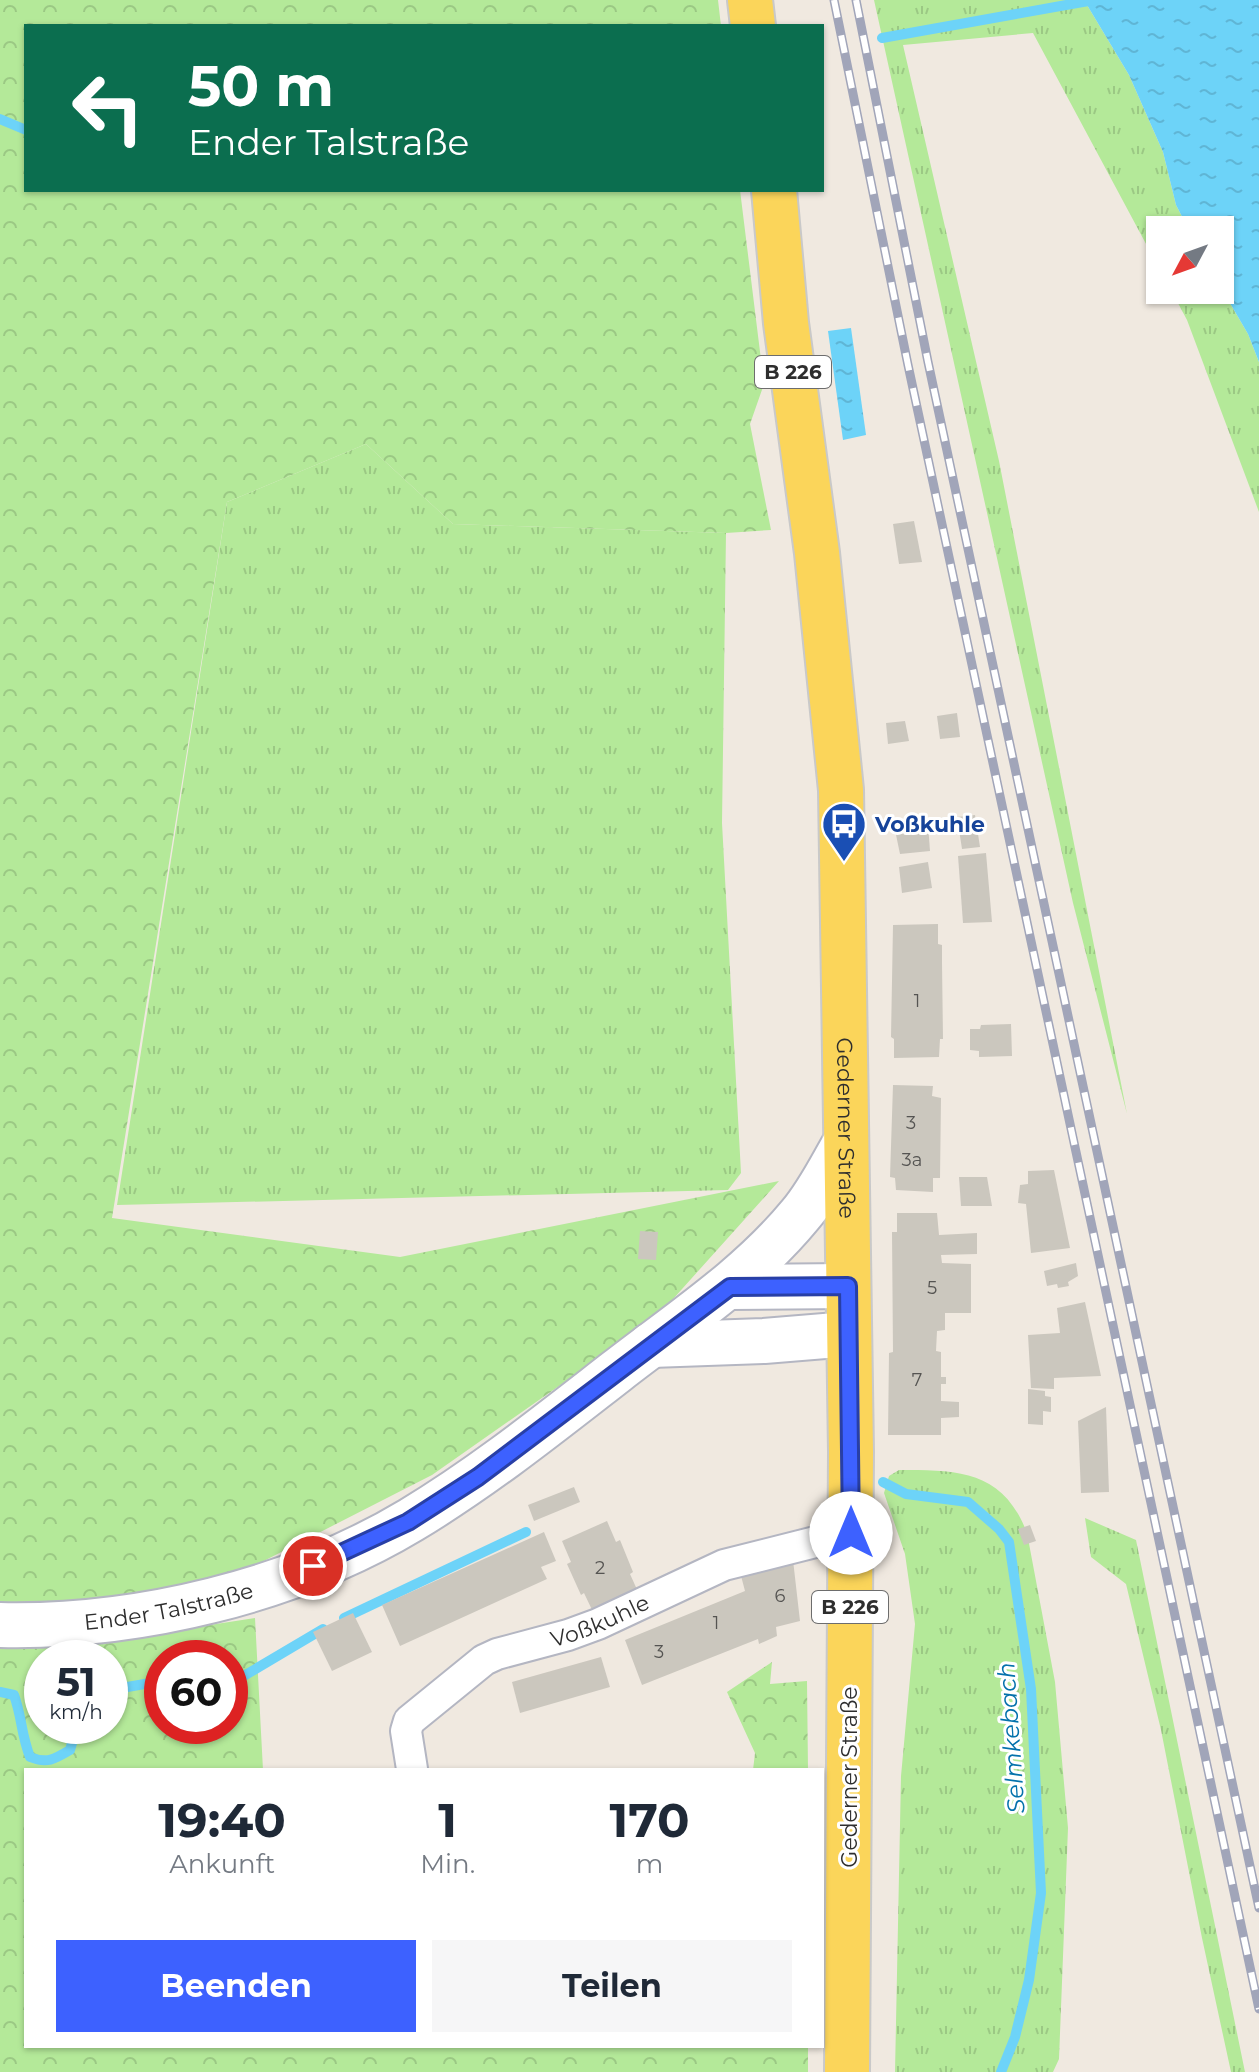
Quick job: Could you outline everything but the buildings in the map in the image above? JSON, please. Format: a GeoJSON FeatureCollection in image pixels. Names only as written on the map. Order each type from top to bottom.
{"type":"FeatureCollection","features":[{"type":"Feature","properties":{"kind":"main road"},"geometry":{"type":"LineString","coordinates":[[750,0],[753,24]]}},
{"type":"Feature","properties":{"kind":"main road","name":"Gederner Straße"},"geometry":{"type":"LineString","coordinates":[[774,192],[786,323],[817,553],[841,790],[851,1533],[847,2072]]}},
{"type":"Feature","properties":{"kind":"main road","name":"Ender Talstraße"},"geometry":{"type":"LineString","coordinates":[[0,1625],[37,1626],[115,1620],[256,1587],[334,1558],[408,1522],[478,1477],[730,1287],[802,1214],[845,1143]]}},
{"type":"Feature","properties":{"kind":"main road"},"geometry":{"type":"LineString","coordinates":[[730,1287],[848,1286]]}},
{"type":"Feature","properties":{"kind":"main road"},"geometry":{"type":"LineString","coordinates":[[651,1345],[849,1334]]}},
{"type":"Feature","properties":{"kind":"street","name":"Voßkuhle"},"geometry":{"type":"LineString","coordinates":[[412,1768],[406,1731],[409,1721],[484,1660],[598,1624],[724,1565],[851,1533]]}},
{"type":"Feature","properties":{"kind":"green space"},"geometry":{"type":"Polygon","coordinates":[[[0,0],[718,0],[721,24],[24,24],[24,192],[740,192],[764,384],[750,424],[771,530],[726,533],[453,524],[366,444],[227,502],[112,1218],[400,1257],[779,1181],[656,1318],[432,1475],[244,1571],[118,1598],[0,1606],[0,0]]]}},
{"type":"Feature","properties":{"kind":"green space"},"geometry":{"type":"Polygon","coordinates":[[[874,0],[1084,0],[1129,75],[1163,152],[1176,205],[1182,216],[1146,216],[1146,244],[1033,33],[903,45],[999,461],[1127,1114],[1073,903],[874,0]]]}},
{"type":"Feature","properties":{"kind":"green space"},"geometry":{"type":"Polygon","coordinates":[[[1178,304],[1230,304],[1248,334],[1259,362],[1259,512],[1178,304]]]}},
{"type":"Feature","properties":{"kind":"green space"},"geometry":{"type":"Polygon","coordinates":[[[366,444],[453,524],[726,533],[722,823],[741,1173],[728,1190],[117,1205],[227,502],[366,444]]]}},
{"type":"Feature","properties":{"kind":"green space"},"geometry":{"type":"Polygon","coordinates":[[[899,1470],[959,1473],[992,1485],[1017,1512],[1027,1533],[1055,1682],[1068,1828],[1059,2059],[1053,2072],[895,2072],[901,1776],[915,1624],[905,1554],[884,1493],[889,1476],[899,1470]]]}},
{"type":"Feature","properties":{"kind":"green space"},"geometry":{"type":"Polygon","coordinates":[[[1085,1518],[1136,1540],[1245,2072],[1231,2072],[1161,1730],[1126,1584],[1091,1557],[1085,1518]]]}},
{"type":"Feature","properties":{"kind":"green space"},"geometry":{"type":"Polygon","coordinates":[[[255,1618],[263,1768],[24,1768],[24,2048],[808,2048],[808,2072],[0,2072],[0,1646],[24,1645],[24,1744],[128,1744],[128,1640],[102,1640],[255,1618]]]}},
{"type":"Feature","properties":{"kind":"green space"},"geometry":{"type":"Polygon","coordinates":[[[772,1662],[770,1684],[807,1681],[808,1768],[753,1768],[755,1753],[727,1692],[772,1662]]]}},
{"type":"Feature","properties":{"kind":"water"},"geometry":{"type":"Polygon","coordinates":[[[1084,0],[1259,0],[1259,362],[1248,334],[1230,304],[1234,304],[1234,216],[1182,216],[1176,205],[1163,152],[1129,75],[1084,0]]]}},
{"type":"Feature","properties":{"kind":"water"},"geometry":{"type":"Polygon","coordinates":[[[851,328],[866,435],[843,440],[828,331],[851,328]]]}},
{"type":"Feature","properties":{"kind":"waterway"},"geometry":{"type":"LineString","coordinates":[[882,38],[1094,0]]}},
{"type":"Feature","properties":{"kind":"waterway"},"geometry":{"type":"LineString","coordinates":[[0,119],[24,129]]}},
{"type":"Feature","properties":{"kind":"waterway","name":"Selmkebach"},"geometry":{"type":"LineString","coordinates":[[883,1482],[906,1494],[968,1502],[1009,1542],[1031,1689],[1041,1893],[1029,1980],[1015,2037],[1001,2072]]}},
{"type":"Feature","properties":{"kind":"waterway","name":"Selmkebach"},"geometry":{"type":"LineString","coordinates":[[344,1618],[526,1532]]}},
{"type":"Feature","properties":{"kind":"waterway","name":"Selmkebach"},"geometry":{"type":"LineString","coordinates":[[248,1673],[323,1629]]}},
{"type":"Feature","properties":{"kind":"waterway","name":"Selmkebach"},"geometry":{"type":"LineString","coordinates":[[128,1687],[144,1684]]}},
{"type":"Feature","properties":{"kind":"waterway","name":"Selmkebach"},"geometry":{"type":"LineString","coordinates":[[0,1692],[14,1695],[24,1736]]}},
{"type":"Feature","properties":{"kind":"waterway","name":"Selmkebach"},"geometry":{"type":"LineString","coordinates":[[26,1744],[30,1757],[41,1760],[60,1756],[70,1750],[72,1744]]}},
{"type":"Feature","properties":{"kind":"railway"},"geometry":{"type":"LineString","coordinates":[[834,0],[908,365],[1259,2009]]}},
{"type":"Feature","properties":{"kind":"railway"},"geometry":{"type":"LineString","coordinates":[[856,0],[928,362],[1259,1908]]}},
{"type":"Feature","properties":{"kind":"place","name":"Voßkuhle"},"geometry":{"type":"Point","coordinates":[844,863]}},
{"type":"Feature","properties":{"kind":"route"},"geometry":{"type":"LineString","coordinates":[[313,1566],[408,1522],[478,1477],[730,1287],[848,1286],[851,1533]]}}]}
